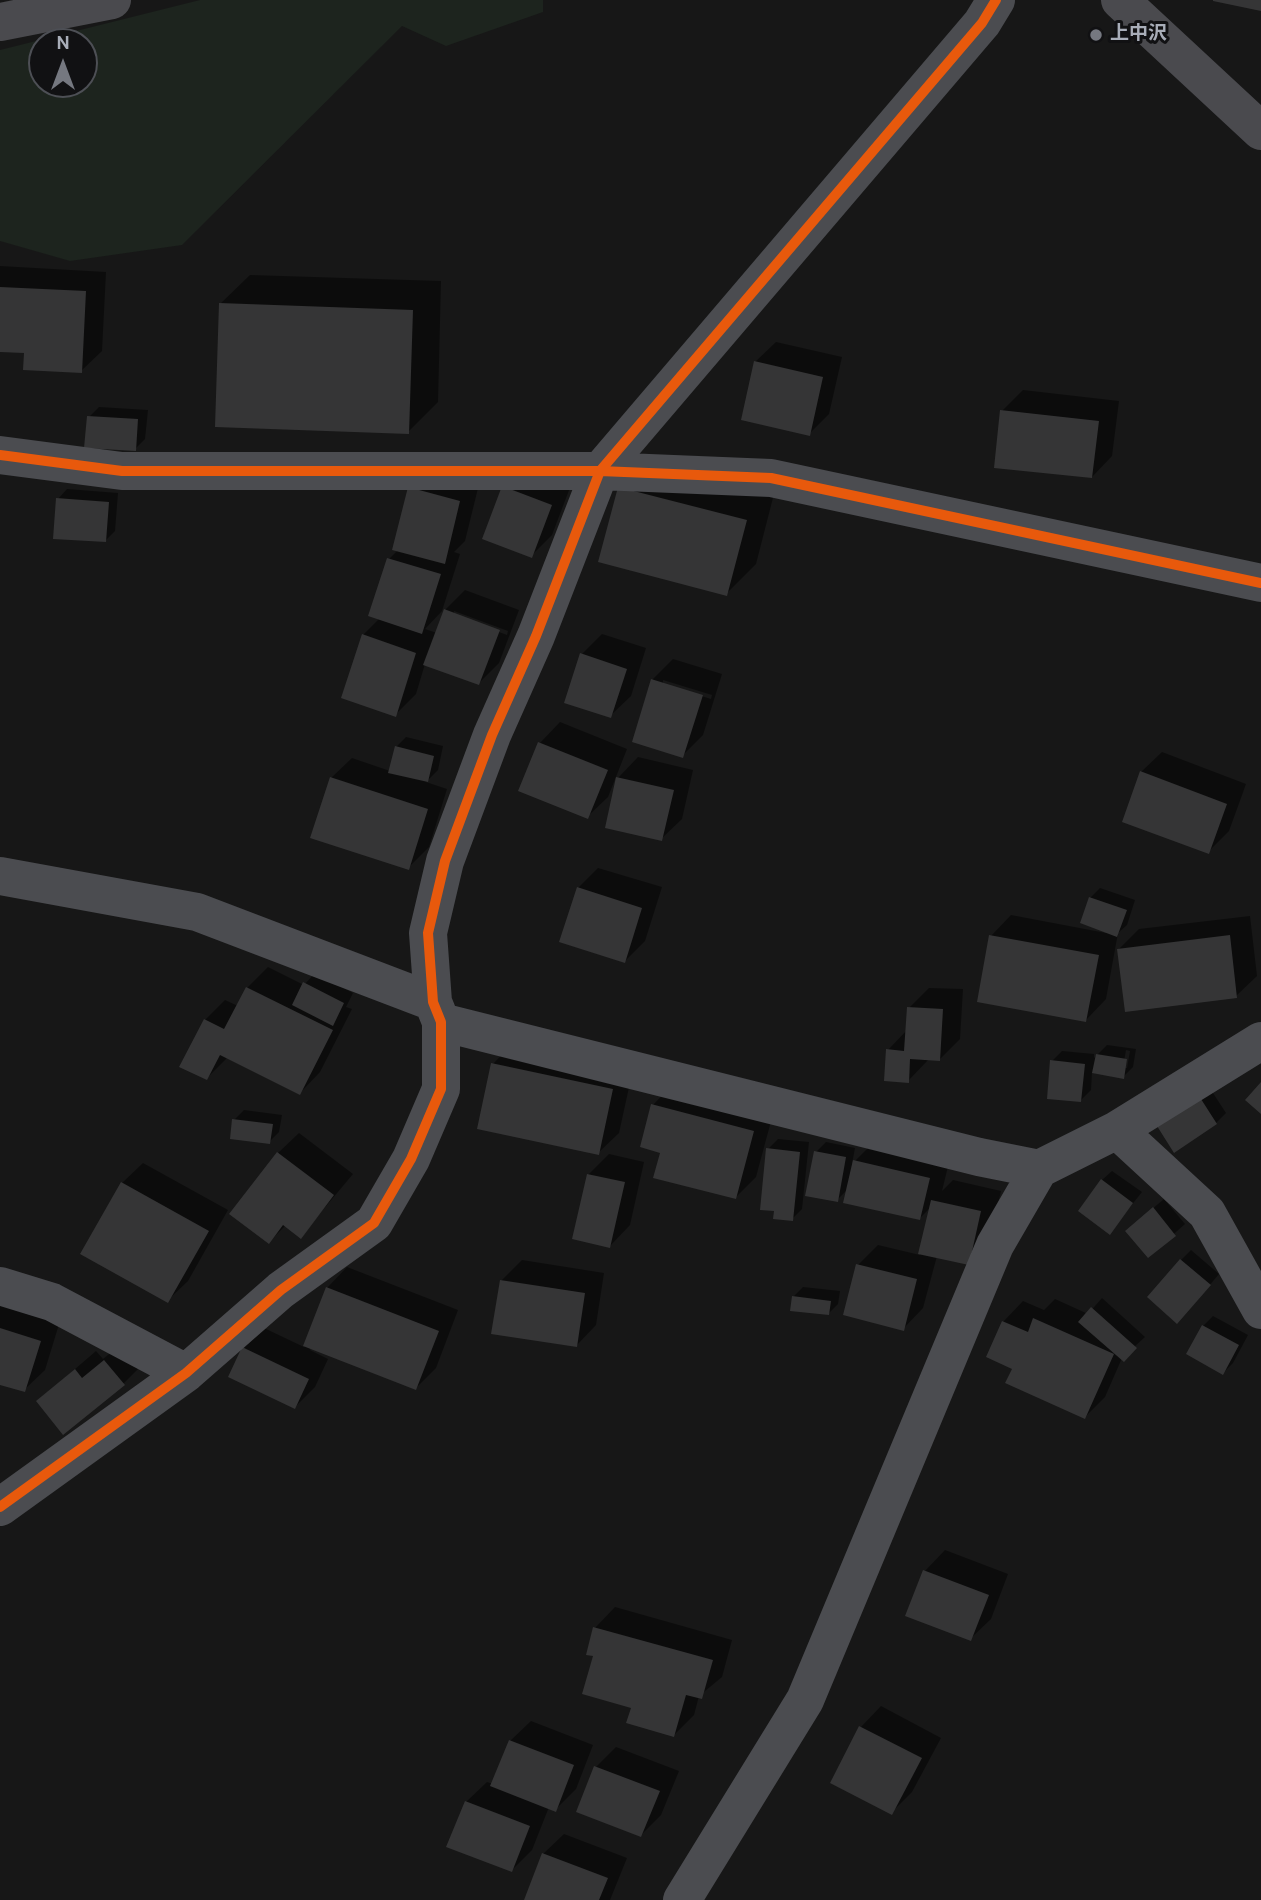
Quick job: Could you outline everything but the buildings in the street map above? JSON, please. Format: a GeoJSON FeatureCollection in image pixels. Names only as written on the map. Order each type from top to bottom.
{"type":"FeatureCollection","features":[{"type":"Feature","properties":{"kind":"main road"},"geometry":{"type":"LineString","coordinates":[[0,22],[112,0]]}},
{"type":"Feature","properties":{"kind":"main road"},"geometry":{"type":"LineString","coordinates":[[1120,0],[1261,131]]}},
{"type":"Feature","properties":{"kind":"street"},"geometry":{"type":"LineString","coordinates":[[0,1507],[186,1373],[281,1290],[374,1223],[411,1159],[440,1089],[437,1012],[428,933],[446,861],[492,735],[536,636],[600,471],[982,23],[996,0]]}},
{"type":"Feature","properties":{"kind":"street"},"geometry":{"type":"LineString","coordinates":[[0,455],[122,471],[600,471],[771,478],[1261,583]]}},
{"type":"Feature","properties":{"kind":"street"},"geometry":{"type":"LineString","coordinates":[[0,876],[197,912],[437,1012],[979,1157],[1039,1169]]}},
{"type":"Feature","properties":{"kind":"street"},"geometry":{"type":"LineString","coordinates":[[681,1900],[805,1700],[996,1245],[1039,1169],[1117,1130],[1261,1041]]}},
{"type":"Feature","properties":{"kind":"street"},"geometry":{"type":"LineString","coordinates":[[1117,1130],[1208,1213],[1261,1310]]}},
{"type":"Feature","properties":{"kind":"street"},"geometry":{"type":"LineString","coordinates":[[0,1286],[52,1302],[186,1373]]}},
{"type":"Feature","properties":{"kind":"shaded area"},"geometry":{"type":"Polygon","coordinates":[[[200,0],[543,0],[543,12],[446,46],[402,26],[182,245],[70,261],[0,241],[0,50],[28,43],[28,98],[98,98],[98,28],[88,28],[200,0]]]}},
{"type":"Feature","properties":{"kind":"cycle path"},"geometry":{"type":"LineString","coordinates":[[0,1507],[186,1373],[281,1290],[374,1223],[411,1159],[441,1089],[441,1022],[433,1002],[428,933],[445,861],[492,735],[536,636],[600,471],[982,23],[996,0]]}},
{"type":"Feature","properties":{"kind":"cycle path"},"geometry":{"type":"LineString","coordinates":[[0,455],[122,471],[600,471],[771,478],[1261,583]]}},
{"type":"Feature","properties":{"kind":"place","name":"上中沢"},"geometry":{"type":"Point","coordinates":[1096,35]}}]}
